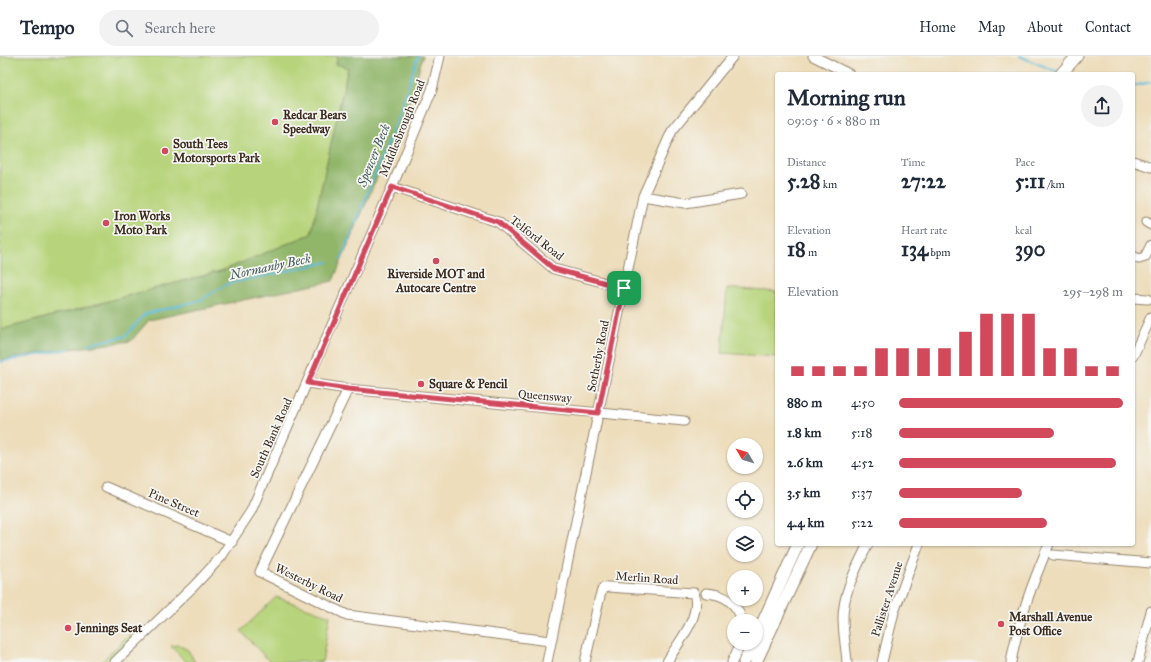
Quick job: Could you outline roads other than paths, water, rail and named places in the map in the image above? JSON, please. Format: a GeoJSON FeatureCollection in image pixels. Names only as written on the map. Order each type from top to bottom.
{"type":"FeatureCollection","features":[{"type":"Feature","properties":{"kind":"main road"},"geometry":{"type":"LineString","coordinates":[[1064,71],[1077,56]]}},
{"type":"Feature","properties":{"kind":"main road"},"geometry":{"type":"LineString","coordinates":[[763,617],[797,546]]}},
{"type":"Feature","properties":{"kind":"main road"},"geometry":{"type":"LineString","coordinates":[[756,662],[771,633],[809,546]]}},
{"type":"Feature","properties":{"kind":"main road"},"geometry":{"type":"LineString","coordinates":[[744,662],[750,650]]}},
{"type":"Feature","properties":{"kind":"street","name":"Middlesbrough Road"},"geometry":{"type":"LineString","coordinates":[[392,187],[432,90],[440,56]]}},
{"type":"Feature","properties":{"kind":"street","name":"Sotherby Road"},"geometry":{"type":"LineString","coordinates":[[547,662],[550,640],[643,196],[672,132],[733,56]]}},
{"type":"Feature","properties":{"kind":"street"},"geometry":{"type":"LineString","coordinates":[[813,56],[845,72]]}},
{"type":"Feature","properties":{"kind":"street"},"geometry":{"type":"LineString","coordinates":[[1135,162],[1151,167]]}},
{"type":"Feature","properties":{"kind":"street","name":"Telford Road"},"geometry":{"type":"LineString","coordinates":[[392,187],[498,222],[554,269],[624,288]]}},
{"type":"Feature","properties":{"kind":"street","name":"South Bank Road"},"geometry":{"type":"LineString","coordinates":[[115,662],[194,586],[232,542],[251,512],[392,187]]}},
{"type":"Feature","properties":{"kind":"street"},"geometry":{"type":"LineString","coordinates":[[643,196],[685,203],[741,194]]}},
{"type":"Feature","properties":{"kind":"street"},"geometry":{"type":"LineString","coordinates":[[1135,257],[1139,259],[1145,257],[1151,245]]}},
{"type":"Feature","properties":{"kind":"street"},"geometry":{"type":"LineString","coordinates":[[1135,298],[1148,299]]}},
{"type":"Feature","properties":{"kind":"street"},"geometry":{"type":"LineString","coordinates":[[1135,352],[1151,317]]}},
{"type":"Feature","properties":{"kind":"street","name":"Queensway"},"geometry":{"type":"LineString","coordinates":[[308,383],[348,389],[684,421]]}},
{"type":"Feature","properties":{"kind":"street","name":"Westerby Road"},"geometry":{"type":"LineString","coordinates":[[348,389],[260,572],[347,615],[550,640]]}},
{"type":"Feature","properties":{"kind":"street","name":"Pine Street"},"geometry":{"type":"LineString","coordinates":[[106,487],[232,542]]}},
{"type":"Feature","properties":{"kind":"street"},"geometry":{"type":"LineString","coordinates":[[847,662],[843,617],[848,590],[853,574],[867,546]]}},
{"type":"Feature","properties":{"kind":"street","name":"Pallister Avenue"},"geometry":{"type":"LineString","coordinates":[[882,662],[894,612],[918,546]]}},
{"type":"Feature","properties":{"kind":"street"},"geometry":{"type":"LineString","coordinates":[[1011,662],[1018,630],[1029,594],[1048,546]]}},
{"type":"Feature","properties":{"kind":"street"},"geometry":{"type":"LineString","coordinates":[[1053,555],[1151,564]]}},
{"type":"Feature","properties":{"kind":"street","name":"Merlin Road"},"geometry":{"type":"LineString","coordinates":[[585,662],[600,596],[604,588],[694,593],[696,599],[694,616],[667,662]]}},
{"type":"Feature","properties":{"kind":"street"},"geometry":{"type":"LineString","coordinates":[[706,593],[724,596],[734,605],[740,614]]}},
{"type":"Feature","properties":{"kind":"street"},"geometry":{"type":"LineString","coordinates":[[1138,662],[1151,611]]}},
{"type":"Feature","properties":{"kind":"street"},"geometry":{"type":"LineString","coordinates":[[763,631],[771,633]]}},
{"type":"Feature","properties":{"kind":"street"},"geometry":{"type":"LineString","coordinates":[[732,662],[738,650]]}},
{"type":"Feature","properties":{"kind":"waterway","name":"Spencer Beck"},"geometry":{"type":"LineString","coordinates":[[341,260],[401,108],[418,56]]}},
{"type":"Feature","properties":{"kind":"waterway","name":"Spencer Beck"},"geometry":{"type":"LineString","coordinates":[[1019,56],[1058,72]]}},
{"type":"Feature","properties":{"kind":"waterway","name":"Spencer Beck"},"geometry":{"type":"LineString","coordinates":[[1135,86],[1151,82]]}},
{"type":"Feature","properties":{"kind":"waterway","name":"Normanby Beck"},"geometry":{"type":"LineString","coordinates":[[89,344],[126,336],[145,314],[201,300],[227,284],[328,262]]}},
{"type":"Feature","properties":{"kind":"waterway","name":"Normanby Beck"},"geometry":{"type":"LineString","coordinates":[[0,362],[69,349]]}},
{"type":"Feature","properties":{"kind":"place","name":"Redcar Bears Speedway"},"geometry":{"type":"Point","coordinates":[275,122]}},
{"type":"Feature","properties":{"kind":"place","name":"South Tees Motorsports Park"},"geometry":{"type":"Point","coordinates":[165,151]}},
{"type":"Feature","properties":{"kind":"place","name":"Iron Works Moto Park"},"geometry":{"type":"Point","coordinates":[106,223]}},
{"type":"Feature","properties":{"kind":"place","name":"Riverside MOT and Autocare Centre"},"geometry":{"type":"Point","coordinates":[436,261]}},
{"type":"Feature","properties":{"kind":"place","name":"Square & Pencil"},"geometry":{"type":"Point","coordinates":[421,384]}},
{"type":"Feature","properties":{"kind":"place","name":"Marshall Avenue Post Office"},"geometry":{"type":"Point","coordinates":[1001,624]}},
{"type":"Feature","properties":{"kind":"place","name":"Jennings Seat"},"geometry":{"type":"Point","coordinates":[68,628]}}]}
